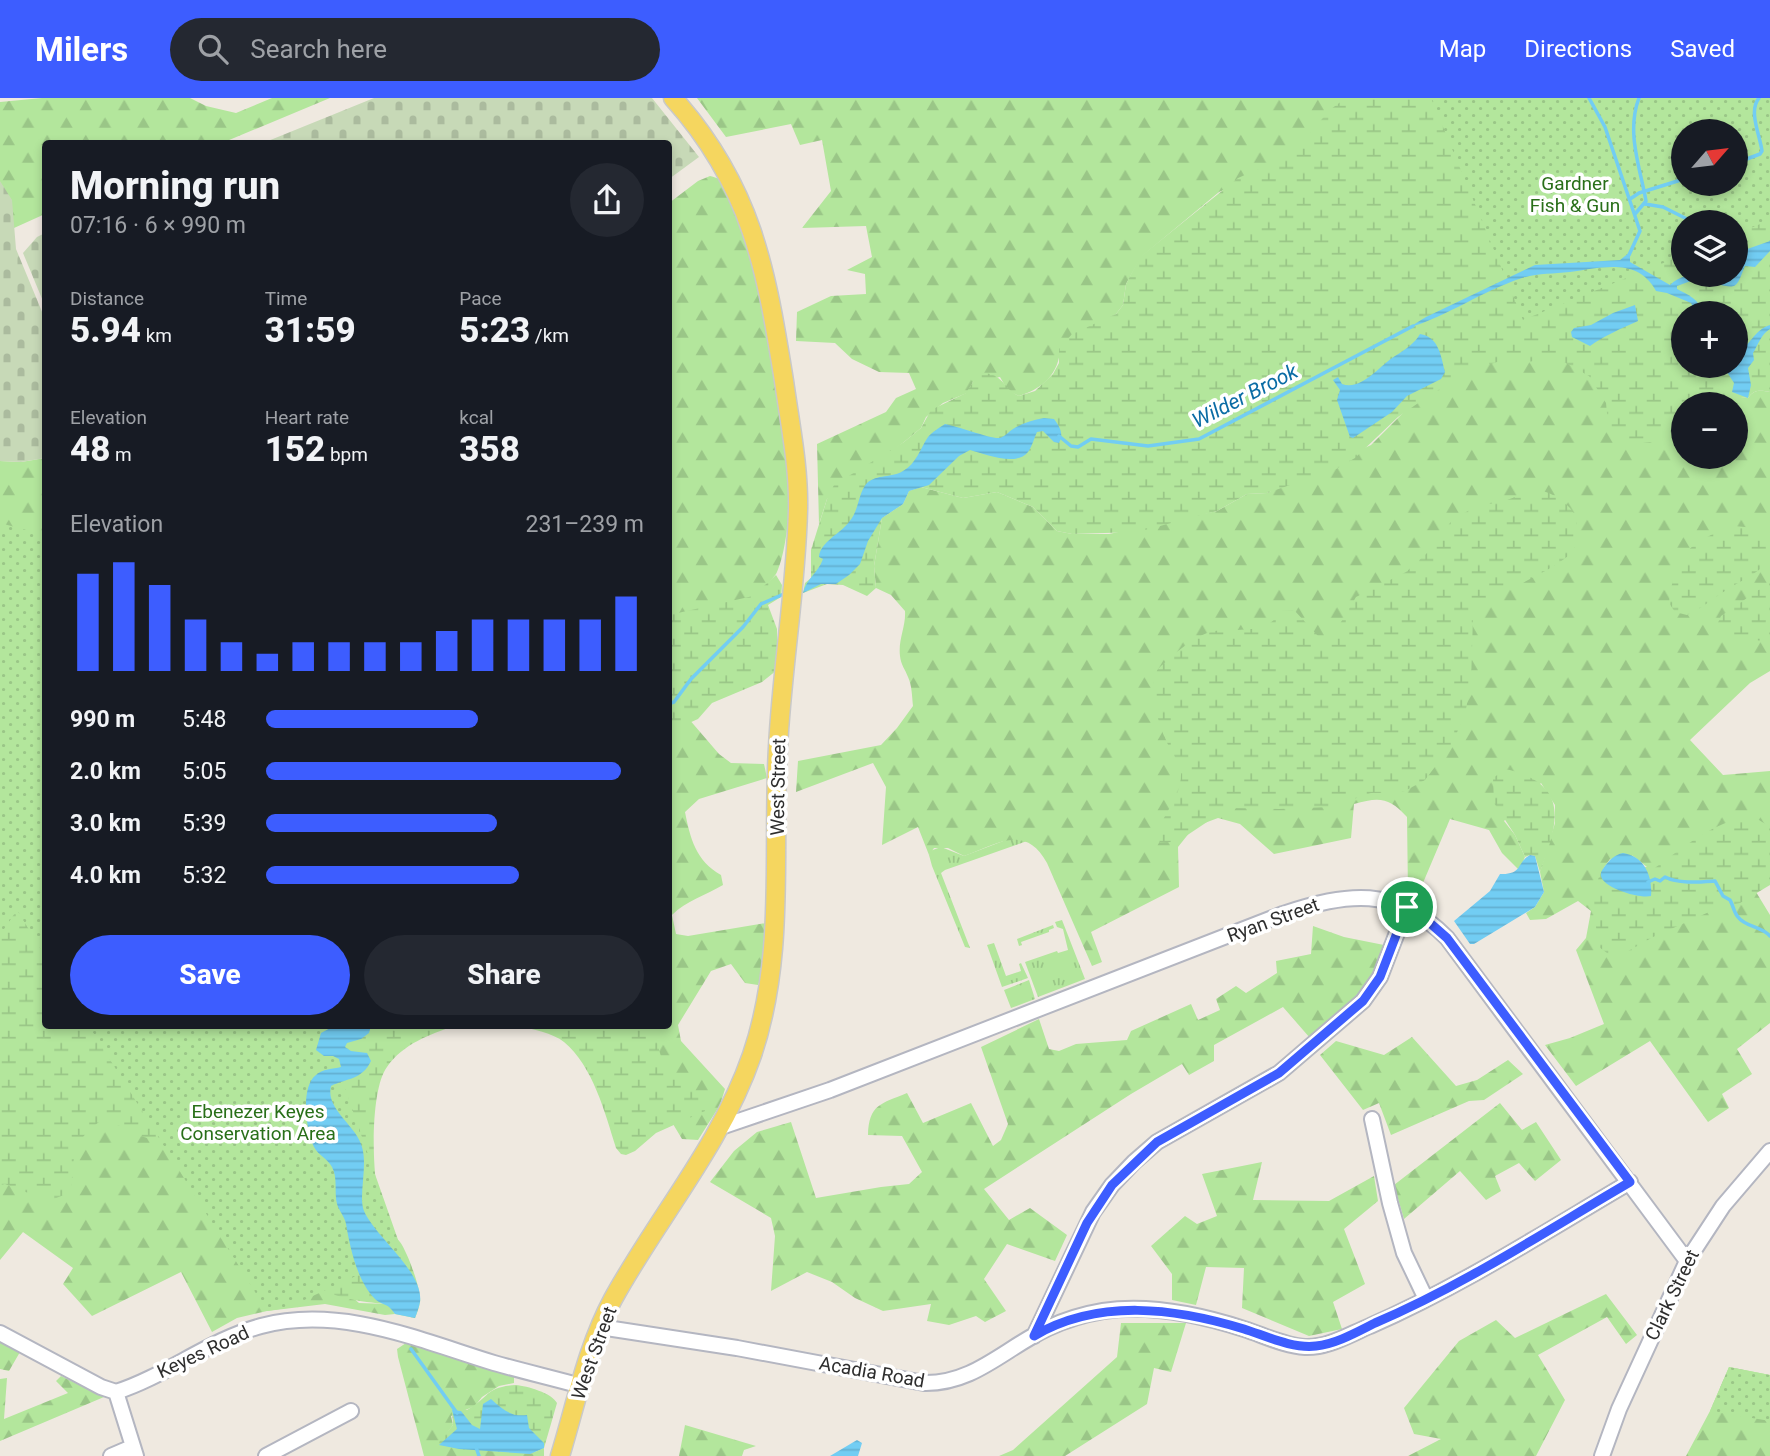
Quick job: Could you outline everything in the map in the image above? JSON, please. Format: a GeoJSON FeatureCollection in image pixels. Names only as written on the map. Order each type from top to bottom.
{"type":"FeatureCollection","features":[{"type":"Feature","properties":{"kind":"main road","name":"West Street"},"geometry":{"type":"LineString","coordinates":[[560,1456],[600,1327],[631,1268],[697,1167],[735,1098],[763,1016],[772,967],[776,912],[778,746],[797,539],[797,485],[768,285],[755,237],[737,191],[704,137],[673,98]]}},
{"type":"Feature","properties":{"kind":"street","name":"Ryan Street"},"geometry":{"type":"LineString","coordinates":[[719,1128],[830,1090],[1304,907],[1339,898],[1385,900],[1407,907],[1422,916],[1447,938],[1687,1261]]}},
{"type":"Feature","properties":{"kind":"street"},"geometry":{"type":"LineString","coordinates":[[1034,1336],[1093,1212],[1118,1179],[1157,1142],[1279,1073],[1363,1001],[1380,977],[1407,907]]}},
{"type":"Feature","properties":{"kind":"street"},"geometry":{"type":"LineString","coordinates":[[1372,1119],[1404,1253],[1426,1299]]}},
{"type":"Feature","properties":{"kind":"street","name":"Clark Street"},"geometry":{"type":"LineString","coordinates":[[1602,1456],[1624,1397],[1687,1261],[1723,1206],[1770,1151]]}},
{"type":"Feature","properties":{"kind":"street","name":"Acadia Road"},"geometry":{"type":"LineString","coordinates":[[600,1327],[786,1356],[924,1383],[943,1382],[969,1375],[1058,1324],[1114,1310],[1138,1310],[1204,1318],[1297,1346],[1316,1346],[1341,1338],[1426,1299],[1630,1182]]}},
{"type":"Feature","properties":{"kind":"street","name":"Keyes Road"},"geometry":{"type":"LineString","coordinates":[[116,1391],[232,1336],[276,1323],[310,1320],[345,1321],[380,1329],[581,1387]]}},
{"type":"Feature","properties":{"kind":"street"},"geometry":{"type":"LineString","coordinates":[[0,1333],[102,1387],[116,1391],[134,1452],[111,1456]]}},
{"type":"Feature","properties":{"kind":"street"},"geometry":{"type":"LineString","coordinates":[[266,1456],[351,1411]]}},
{"type":"Feature","properties":{"kind":"green space"},"geometry":{"type":"Polygon","coordinates":[[[42,98],[190,98],[206,106],[236,113],[272,98],[330,98],[229,140],[42,140],[42,215],[14,228],[0,228],[0,102],[42,98]]]}},
{"type":"Feature","properties":{"kind":"green space"},"geometry":{"type":"Polygon","coordinates":[[[374,98],[652,98],[699,157],[672,177],[672,140],[270,140],[374,98]]]}},
{"type":"Feature","properties":{"kind":"green space"},"geometry":{"type":"Polygon","coordinates":[[[697,98],[1440,98],[1219,192],[1141,257],[1126,284],[1123,305],[1116,314],[1060,349],[1053,373],[1042,385],[1019,396],[1008,391],[1000,377],[973,382],[967,393],[943,403],[926,417],[921,428],[827,499],[819,524],[817,444],[886,412],[896,398],[916,389],[909,373],[879,372],[852,359],[835,343],[796,341],[797,312],[831,296],[866,294],[865,274],[847,270],[872,257],[866,226],[802,228],[831,191],[822,140],[800,145],[791,124],[726,137],[697,98]]]}},
{"type":"Feature","properties":{"kind":"green space"},"geometry":{"type":"Polygon","coordinates":[[[1346,98],[1770,98],[1770,392],[1758,391],[1748,398],[1748,392],[1671,392],[1671,432],[1652,442],[1624,445],[1609,434],[1606,403],[1589,376],[1555,357],[1528,362],[1497,362],[1469,371],[1427,397],[1398,417],[1355,458],[1336,469],[1267,493],[1247,494],[1217,511],[1137,532],[1072,534],[1057,531],[1033,507],[997,492],[963,498],[921,487],[909,491],[903,504],[882,518],[874,566],[876,588],[867,596],[843,585],[827,584],[803,593],[805,583],[811,578],[811,550],[834,485],[904,442],[921,428],[931,410],[966,393],[983,373],[995,376],[1019,396],[1035,391],[1053,374],[1059,363],[1059,349],[1072,334],[1116,314],[1123,305],[1126,284],[1140,257],[1238,178],[1293,154],[1302,147],[1313,129],[1331,109],[1346,98]]]}},
{"type":"Feature","properties":{"kind":"green space","name":"Gardner Fish & Gun"},"geometry":{"type":"Polygon","coordinates":[[[1431,98],[1770,98],[1770,220],[1748,229],[1748,210],[1671,210],[1671,260],[1523,320],[1431,98]]]}},
{"type":"Feature","properties":{"kind":"green space"},"geometry":{"type":"Polygon","coordinates":[[[710,176],[720,180],[733,199],[745,232],[775,376],[789,489],[788,520],[780,564],[773,578],[703,640],[672,640],[672,201],[698,181],[710,176]]]}},
{"type":"Feature","properties":{"kind":"green space"},"geometry":{"type":"Polygon","coordinates":[[[0,181],[12,200],[16,249],[42,312],[42,458],[21,462],[0,461],[0,181]]]}},
{"type":"Feature","properties":{"kind":"green space"},"geometry":{"type":"Polygon","coordinates":[[[42,234],[42,299],[23,253],[42,234]]]}},
{"type":"Feature","properties":{"kind":"green space"},"geometry":{"type":"Polygon","coordinates":[[[1554,344],[1723,392],[1671,392],[1671,469],[1748,469],[1748,398],[1758,391],[1770,392],[1770,671],[1750,683],[1690,740],[1723,775],[1770,771],[1770,860],[1753,887],[1770,915],[1770,1023],[1737,1049],[1752,1074],[1722,1094],[1729,1108],[1708,1122],[1650,1041],[1576,1086],[1545,1045],[1604,1024],[1576,950],[1586,938],[1591,911],[1578,901],[1546,919],[1530,920],[1526,913],[1535,907],[1544,892],[1540,872],[1555,823],[1555,805],[1541,783],[1504,821],[1515,835],[1525,857],[1519,870],[1502,853],[1489,830],[1450,819],[1420,890],[1408,894],[1407,817],[1383,800],[1354,804],[1351,838],[1274,854],[1240,824],[1218,818],[1194,827],[1178,847],[1179,887],[1091,932],[1102,962],[1092,966],[1047,863],[1029,843],[1020,840],[999,842],[964,856],[948,848],[934,848],[929,855],[918,827],[882,845],[886,787],[873,763],[796,792],[798,761],[881,745],[913,706],[910,684],[900,656],[905,611],[891,595],[876,588],[874,566],[882,518],[903,504],[909,491],[921,487],[963,498],[997,492],[1033,507],[1057,531],[1072,534],[1109,534],[1217,511],[1247,494],[1267,493],[1371,445],[1411,405],[1455,370],[1554,344]],[[1632,855],[1610,859],[1603,869],[1647,867],[1632,855]]]}},
{"type":"Feature","properties":{"kind":"green space"},"geometry":{"type":"Polygon","coordinates":[[[42,458],[42,1029],[49,1029],[178,1147],[359,1303],[388,1304],[395,1314],[385,1315],[325,1304],[267,1311],[237,1318],[212,1332],[181,1272],[92,1316],[63,1284],[73,1268],[23,1232],[0,1260],[0,461],[21,462],[42,458]]]}},
{"type":"Feature","properties":{"kind":"green space"},"geometry":{"type":"Polygon","coordinates":[[[1533,490],[1553,495],[1570,508],[1577,524],[1576,543],[1564,559],[1481,604],[1473,616],[1471,683],[1466,709],[1453,743],[1425,780],[1403,792],[1371,793],[1331,807],[1228,808],[1186,836],[1160,843],[1160,827],[1177,794],[1181,774],[1155,707],[1154,679],[1161,666],[1202,635],[1216,631],[1257,628],[1274,620],[1280,611],[1294,610],[1318,636],[1332,637],[1356,597],[1406,572],[1426,554],[1453,519],[1477,506],[1502,502],[1533,490]]]}},
{"type":"Feature","properties":{"kind":"green space"},"geometry":{"type":"Polygon","coordinates":[[[0,523],[42,534],[42,951],[17,910],[0,935],[0,523]]]}},
{"type":"Feature","properties":{"kind":"green space"},"geometry":{"type":"Polygon","coordinates":[[[1734,526],[1756,528],[1767,541],[1767,563],[1692,613],[1687,615],[1675,612],[1669,603],[1672,586],[1675,573],[1686,552],[1705,538],[1734,526]]]}},
{"type":"Feature","properties":{"kind":"green space"},"geometry":{"type":"Polygon","coordinates":[[[776,575],[782,585],[781,597],[768,605],[777,629],[777,670],[762,682],[712,703],[698,719],[672,731],[672,614],[753,596],[776,575]]]}},
{"type":"Feature","properties":{"kind":"green space"},"geometry":{"type":"Polygon","coordinates":[[[1770,582],[1770,638],[1765,641],[1729,638],[1718,634],[1716,627],[1721,616],[1770,582]]]}},
{"type":"Feature","properties":{"kind":"green space"},"geometry":{"type":"Polygon","coordinates":[[[0,625],[42,646],[42,1029],[447,1029],[409,1046],[393,1059],[381,1080],[374,1121],[377,1192],[386,1225],[403,1247],[416,1281],[420,1302],[415,1318],[395,1314],[388,1304],[348,1298],[310,1284],[178,1147],[137,1135],[105,1118],[86,1134],[76,1149],[71,1192],[49,1201],[5,1184],[0,1185],[0,625]]]}},
{"type":"Feature","properties":{"kind":"green space"},"geometry":{"type":"Polygon","coordinates":[[[682,711],[719,754],[731,763],[764,764],[767,778],[699,799],[685,812],[689,831],[700,856],[721,875],[723,885],[672,915],[672,722],[682,711]]]}},
{"type":"Feature","properties":{"kind":"green space"},"geometry":{"type":"Polygon","coordinates":[[[1506,769],[1527,776],[1541,785],[1550,795],[1554,807],[1552,837],[1540,872],[1535,856],[1525,857],[1515,835],[1494,803],[1493,778],[1506,769]]]}},
{"type":"Feature","properties":{"kind":"green space"},"geometry":{"type":"Polygon","coordinates":[[[1743,818],[1759,820],[1770,827],[1770,885],[1740,903],[1718,908],[1653,937],[1623,954],[1611,956],[1599,947],[1594,909],[1596,886],[1606,864],[1616,854],[1632,855],[1649,872],[1706,832],[1743,818]]]}},
{"type":"Feature","properties":{"kind":"green space"},"geometry":{"type":"Polygon","coordinates":[[[1011,838],[1027,841],[941,873],[970,948],[965,947],[932,866],[930,851],[941,847],[964,856],[1011,838]]]}},
{"type":"Feature","properties":{"kind":"green space"},"geometry":{"type":"Polygon","coordinates":[[[672,915],[676,934],[688,936],[766,923],[764,968],[758,985],[745,983],[731,964],[711,971],[678,1025],[681,1041],[725,1089],[720,1105],[698,1140],[682,1139],[670,1119],[646,1058],[656,1029],[672,1029],[672,915]]]}},
{"type":"Feature","properties":{"kind":"green space"},"geometry":{"type":"Polygon","coordinates":[[[1062,920],[1085,979],[1038,997],[1025,962],[1068,950],[1063,929],[1057,927],[1055,922],[1062,920]]]}},
{"type":"Feature","properties":{"kind":"green space"},"geometry":{"type":"Polygon","coordinates":[[[1053,925],[1054,928],[1049,932],[1021,942],[1022,945],[1019,946],[1017,939],[1053,925]]]}},
{"type":"Feature","properties":{"kind":"green space"},"geometry":{"type":"Polygon","coordinates":[[[1313,926],[1344,937],[1384,945],[1374,975],[1358,995],[1310,1038],[1283,1007],[1214,1045],[1214,1061],[1189,1075],[1182,1064],[984,1189],[1009,1220],[1030,1208],[1067,1235],[1055,1261],[1007,1244],[984,1279],[1006,1311],[985,1322],[976,1316],[949,1325],[927,1321],[931,1304],[883,1311],[855,1298],[832,1282],[807,1272],[771,1291],[775,1236],[771,1218],[710,1182],[734,1151],[757,1132],[791,1122],[816,1198],[909,1184],[922,1172],[902,1136],[868,1135],[871,1117],[883,1103],[907,1093],[923,1123],[971,1103],[993,1146],[1001,1140],[1008,1124],[981,1047],[1039,1019],[1049,1049],[1059,1051],[1076,1044],[1127,1040],[1131,1031],[1191,1004],[1198,1020],[1220,1010],[1216,999],[1236,986],[1246,993],[1277,973],[1276,961],[1311,954],[1313,926]]]}},
{"type":"Feature","properties":{"kind":"green space"},"geometry":{"type":"Polygon","coordinates":[[[994,943],[1006,976],[1021,971],[1021,963],[1028,978],[1002,987],[987,945],[994,943]]]}},
{"type":"Feature","properties":{"kind":"green space"},"geometry":{"type":"Polygon","coordinates":[[[1029,980],[1035,999],[1011,1008],[1004,990],[1029,980]]]}},
{"type":"Feature","properties":{"kind":"green space","name":"Ebenezer Keyes Conservation Area"},"geometry":{"type":"Polygon","coordinates":[[[91,1029],[324,1029],[403,1254],[287,1308],[267,1311],[91,1029]]]}},
{"type":"Feature","properties":{"kind":"green space"},"geometry":{"type":"Polygon","coordinates":[[[530,1029],[656,1029],[659,1050],[667,1069],[681,1084],[703,1096],[705,1111],[656,1133],[635,1151],[621,1154],[616,1148],[597,1091],[583,1064],[564,1042],[530,1029]]]}},
{"type":"Feature","properties":{"kind":"green space"},"geometry":{"type":"Polygon","coordinates":[[[1412,1037],[1456,1086],[1477,1080],[1508,1060],[1523,1074],[1484,1100],[1469,1101],[1391,1135],[1379,1103],[1363,1110],[1320,1055],[1336,1041],[1384,1055],[1412,1037]]]}},
{"type":"Feature","properties":{"kind":"green space"},"geometry":{"type":"Polygon","coordinates":[[[1500,1103],[1522,1130],[1536,1122],[1561,1160],[1535,1181],[1519,1163],[1495,1176],[1501,1191],[1486,1200],[1460,1171],[1404,1219],[1394,1185],[1500,1103]]]}},
{"type":"Feature","properties":{"kind":"green space"},"geometry":{"type":"Polygon","coordinates":[[[1262,1162],[1253,1200],[1329,1201],[1374,1176],[1378,1201],[1344,1229],[1365,1284],[1333,1302],[1342,1329],[1309,1336],[1242,1308],[1244,1268],[1206,1267],[1196,1305],[1172,1300],[1172,1274],[1151,1246],[1185,1216],[1197,1224],[1217,1216],[1202,1174],[1262,1162]]]}},
{"type":"Feature","properties":{"kind":"green space"},"geometry":{"type":"Polygon","coordinates":[[[1606,1294],[1637,1335],[1626,1344],[1607,1317],[1538,1355],[1565,1400],[1536,1456],[1408,1456],[1441,1439],[1414,1434],[1404,1408],[1459,1341],[1496,1320],[1515,1338],[1606,1294]]]}},
{"type":"Feature","properties":{"kind":"green space"},"geometry":{"type":"Polygon","coordinates":[[[1121,1323],[1186,1323],[1171,1372],[1154,1368],[1147,1404],[1065,1456],[999,1456],[1013,1450],[1117,1357],[1121,1323]]]}},
{"type":"Feature","properties":{"kind":"green space"},"geometry":{"type":"Polygon","coordinates":[[[0,1340],[20,1352],[9,1371],[0,1369],[0,1340]]]}},
{"type":"Feature","properties":{"kind":"green space"},"geometry":{"type":"Polygon","coordinates":[[[406,1343],[514,1376],[514,1383],[499,1386],[482,1397],[475,1406],[451,1416],[453,1425],[447,1433],[530,1454],[544,1448],[544,1456],[424,1456],[398,1357],[397,1349],[406,1343]]]}},
{"type":"Feature","properties":{"kind":"green space"},"geometry":{"type":"Polygon","coordinates":[[[1729,1367],[1770,1375],[1770,1456],[1686,1456],[1710,1411],[1729,1367]]]}},
{"type":"Feature","properties":{"kind":"green space"},"geometry":{"type":"Polygon","coordinates":[[[1729,1367],[1770,1375],[1770,1421],[1710,1411],[1729,1367]]]}},
{"type":"Feature","properties":{"kind":"green space"},"geometry":{"type":"Polygon","coordinates":[[[61,1376],[104,1397],[0,1441],[0,1379],[7,1378],[4,1419],[68,1393],[56,1381],[61,1376]]]}},
{"type":"Feature","properties":{"kind":"green space"},"geometry":{"type":"Polygon","coordinates":[[[516,1385],[545,1393],[557,1403],[544,1448],[530,1454],[439,1445],[453,1425],[452,1410],[467,1410],[493,1390],[516,1385]]]}},
{"type":"Feature","properties":{"kind":"green space"},"geometry":{"type":"Polygon","coordinates":[[[685,1425],[756,1446],[744,1450],[742,1456],[679,1456],[685,1425]]]}},
{"type":"Feature","properties":{"kind":"water"},"geometry":{"type":"Polygon","coordinates":[[[1770,241],[1770,251],[1755,267],[1748,266],[1748,249],[1770,241]]]}},
{"type":"Feature","properties":{"kind":"water"},"geometry":{"type":"Polygon","coordinates":[[[1630,252],[1630,262],[1696,301],[1686,301],[1656,291],[1639,273],[1618,267],[1540,274],[1522,278],[1408,328],[1535,265],[1620,260],[1630,252]]]}},
{"type":"Feature","properties":{"kind":"water"},"geometry":{"type":"Polygon","coordinates":[[[1635,305],[1638,321],[1590,346],[1572,337],[1574,328],[1591,325],[1635,305]]]}},
{"type":"Feature","properties":{"kind":"water"},"geometry":{"type":"Polygon","coordinates":[[[1770,325],[1770,329],[1762,337],[1753,353],[1754,360],[1748,368],[1748,344],[1770,325]]]}},
{"type":"Feature","properties":{"kind":"water"},"geometry":{"type":"Polygon","coordinates":[[[1420,334],[1431,339],[1438,348],[1445,372],[1441,379],[1407,396],[1392,412],[1353,438],[1350,437],[1337,400],[1340,390],[1333,380],[1338,377],[1342,384],[1349,385],[1364,381],[1409,346],[1420,334]]]}},
{"type":"Feature","properties":{"kind":"water"},"geometry":{"type":"Polygon","coordinates":[[[1748,368],[1751,385],[1748,398],[1748,392],[1732,392],[1734,383],[1731,378],[1748,378],[1748,368]]]}},
{"type":"Feature","properties":{"kind":"water"},"geometry":{"type":"Polygon","coordinates":[[[1044,418],[1054,419],[1058,425],[1061,434],[1059,443],[1054,442],[1043,431],[1037,432],[1028,452],[1016,459],[970,450],[959,456],[929,485],[909,491],[903,504],[882,518],[868,541],[860,564],[849,575],[836,584],[821,584],[803,593],[823,559],[819,557],[820,552],[852,518],[867,483],[907,468],[915,460],[928,437],[936,430],[945,424],[999,438],[1020,425],[1044,418]]]}},
{"type":"Feature","properties":{"kind":"water"},"geometry":{"type":"Polygon","coordinates":[[[1623,853],[1637,858],[1646,868],[1651,896],[1623,892],[1603,880],[1601,873],[1605,866],[1623,853]]]}},
{"type":"Feature","properties":{"kind":"water"},"geometry":{"type":"Polygon","coordinates":[[[1530,855],[1535,856],[1544,892],[1535,907],[1470,944],[1454,921],[1490,891],[1500,874],[1516,871],[1530,855]]]}},
{"type":"Feature","properties":{"kind":"water"},"geometry":{"type":"Polygon","coordinates":[[[328,1029],[370,1029],[361,1039],[347,1043],[345,1047],[351,1051],[367,1053],[371,1061],[359,1075],[331,1086],[330,1094],[337,1110],[362,1147],[364,1211],[415,1279],[420,1302],[415,1318],[395,1314],[375,1299],[363,1283],[352,1253],[345,1221],[337,1204],[334,1171],[311,1140],[306,1099],[311,1081],[321,1072],[341,1067],[339,1059],[324,1056],[316,1050],[321,1033],[328,1029]]]}},
{"type":"Feature","properties":{"kind":"water"},"geometry":{"type":"Polygon","coordinates":[[[491,1399],[508,1412],[527,1415],[529,1428],[544,1443],[544,1448],[530,1454],[439,1445],[457,1429],[452,1410],[461,1411],[472,1425],[480,1429],[483,1404],[491,1399]]]}},
{"type":"Feature","properties":{"kind":"water"},"geometry":{"type":"Polygon","coordinates":[[[857,1440],[862,1443],[858,1456],[830,1456],[857,1440]]]}},
{"type":"Feature","properties":{"kind":"waterway"},"geometry":{"type":"LineString","coordinates":[[1589,98],[1605,127],[1640,231],[1629,255]]}},
{"type":"Feature","properties":{"kind":"waterway"},"geometry":{"type":"LineString","coordinates":[[1635,214],[1646,201],[1634,137],[1635,111],[1639,98]]}},
{"type":"Feature","properties":{"kind":"waterway"},"geometry":{"type":"LineString","coordinates":[[1748,158],[1762,151],[1755,116],[1759,98]]}},
{"type":"Feature","properties":{"kind":"waterway"},"geometry":{"type":"LineString","coordinates":[[1630,199],[1639,193],[1671,183]]}},
{"type":"Feature","properties":{"kind":"waterway"},"geometry":{"type":"LineString","coordinates":[[1645,204],[1671,211]]}},
{"type":"Feature","properties":{"kind":"waterway","name":"Wilder Brook"},"geometry":{"type":"LineString","coordinates":[[1059,436],[1071,446],[1078,447],[1091,439],[1148,446],[1199,439],[1413,326]]}},
{"type":"Feature","properties":{"kind":"waterway","name":"Wilder Brook"},"geometry":{"type":"LineString","coordinates":[[672,703],[761,604],[786,593]]}},
{"type":"Feature","properties":{"kind":"waterway"},"geometry":{"type":"LineString","coordinates":[[1648,882],[1655,879],[1660,881],[1665,877],[1683,882],[1715,881],[1741,920],[1770,936]]}},
{"type":"Feature","properties":{"kind":"waterway","name":"Wilder Brook"},"geometry":{"type":"LineString","coordinates":[[411,1349],[457,1413]]}},
{"type":"Feature","properties":{"kind":"waterway","name":"Wilder Brook"},"geometry":{"type":"LineString","coordinates":[[476,1447],[479,1456]]}},
{"type":"Feature","properties":{"kind":"route"},"geometry":{"type":"LineString","coordinates":[[1407,907],[1447,938],[1630,1182],[1412,1307],[1322,1345],[1303,1347],[1204,1318],[1138,1310],[1091,1314],[1058,1324],[1034,1336],[1087,1223],[1112,1185],[1157,1142],[1279,1073],[1363,1001],[1380,977],[1407,907]]}}]}
